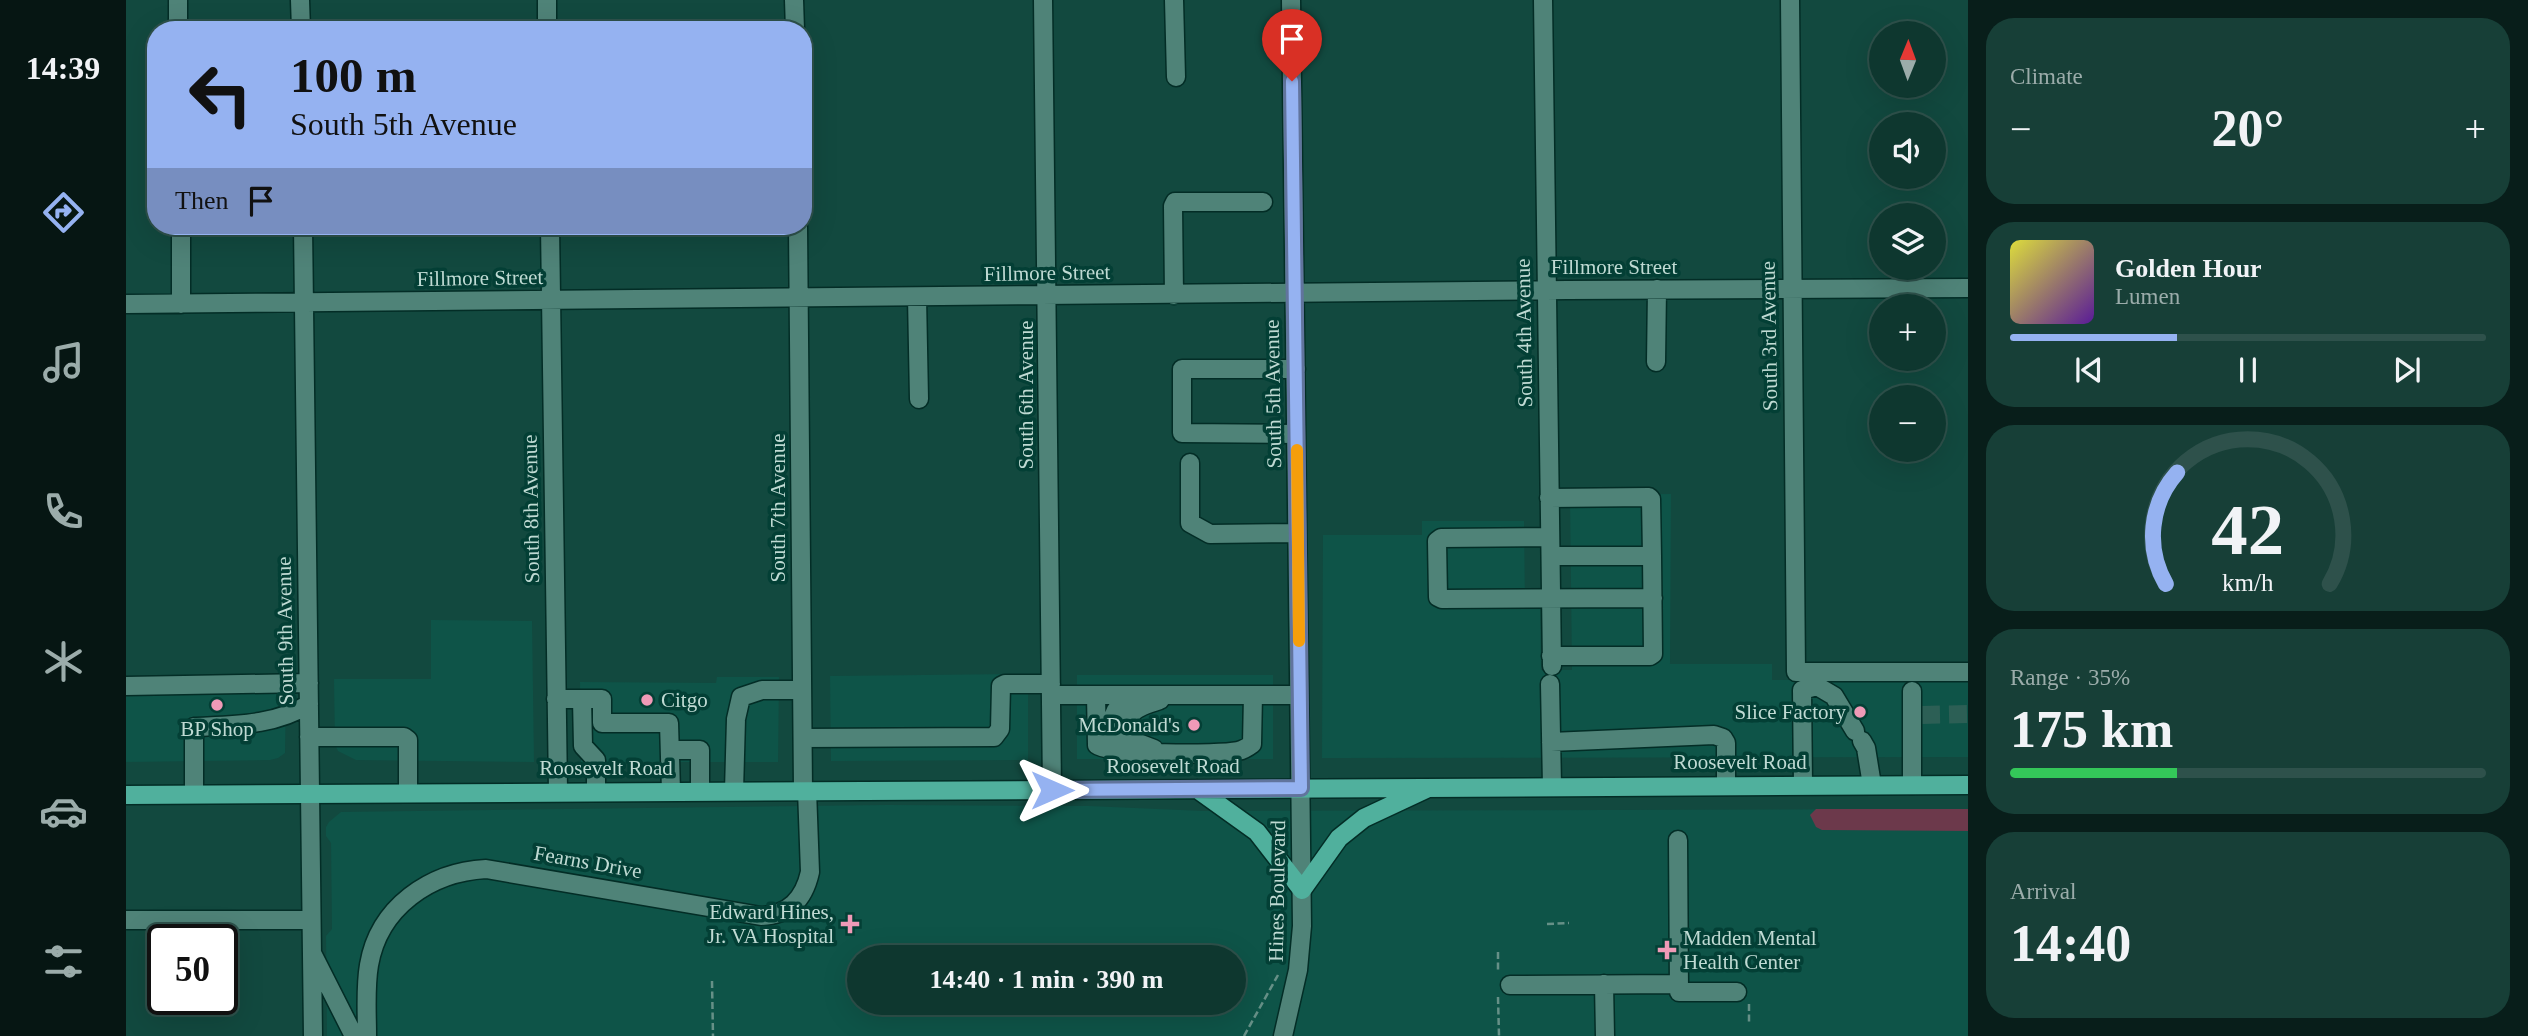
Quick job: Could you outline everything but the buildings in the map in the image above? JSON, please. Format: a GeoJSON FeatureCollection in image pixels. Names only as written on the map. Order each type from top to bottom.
{"type":"FeatureCollection","features":[{"type":"Feature","properties":{"kind":"main road","name":"Roosevelt Road"},"geometry":{"type":"LineString","coordinates":[[126,795],[1968,785]]}},
{"type":"Feature","properties":{"kind":"main road"},"geometry":{"type":"LineString","coordinates":[[1197,789],[1257,832],[1302,890],[1339,838],[1364,818],[1430,787]]}},
{"type":"Feature","properties":{"kind":"street"},"geometry":{"type":"LineString","coordinates":[[178,0],[178,21]]}},
{"type":"Feature","properties":{"kind":"street"},"geometry":{"type":"LineString","coordinates":[[300,0],[301,21]]}},
{"type":"Feature","properties":{"kind":"street"},"geometry":{"type":"LineString","coordinates":[[547,0],[547,21]]}},
{"type":"Feature","properties":{"kind":"street"},"geometry":{"type":"LineString","coordinates":[[794,0],[795,21]]}},
{"type":"Feature","properties":{"kind":"street","name":"South 6th Avenue"},"geometry":{"type":"LineString","coordinates":[[1043,0],[1052,790]]}},
{"type":"Feature","properties":{"kind":"street"},"geometry":{"type":"LineString","coordinates":[[1174,0],[1175,77]]}},
{"type":"Feature","properties":{"kind":"street","name":"South 5th Avenue"},"geometry":{"type":"LineString","coordinates":[[1291,0],[1301,788]]}},
{"type":"Feature","properties":{"kind":"street","name":"South 4th Avenue"},"geometry":{"type":"LineString","coordinates":[[1543,0],[1552,786]]}},
{"type":"Feature","properties":{"kind":"street","name":"South 3rd Avenue"},"geometry":{"type":"LineString","coordinates":[[1790,0],[1796,672],[1968,672]]}},
{"type":"Feature","properties":{"kind":"street"},"geometry":{"type":"LineString","coordinates":[[1174,295],[1175,202],[1263,202]]}},
{"type":"Feature","properties":{"kind":"street"},"geometry":{"type":"LineString","coordinates":[[181,235],[181,303]]}},
{"type":"Feature","properties":{"kind":"street","name":"South 9th Avenue"},"geometry":{"type":"LineString","coordinates":[[303,235],[313,1036]]}},
{"type":"Feature","properties":{"kind":"street","name":"South 8th Avenue"},"geometry":{"type":"LineString","coordinates":[[550,235],[558,791]]}},
{"type":"Feature","properties":{"kind":"street","name":"South 7th Avenue"},"geometry":{"type":"LineString","coordinates":[[798,235],[805,790]]}},
{"type":"Feature","properties":{"kind":"street","name":"Fillmore Street"},"geometry":{"type":"LineString","coordinates":[[126,304],[1968,288]]}},
{"type":"Feature","properties":{"kind":"street"},"geometry":{"type":"LineString","coordinates":[[1656,362],[1657,289]]}},
{"type":"Feature","properties":{"kind":"street"},"geometry":{"type":"LineString","coordinates":[[917,297],[919,399]]}},
{"type":"Feature","properties":{"kind":"street"},"geometry":{"type":"LineString","coordinates":[[1296,369],[1182,369],[1182,433],[1296,434]]}},
{"type":"Feature","properties":{"kind":"street"},"geometry":{"type":"LineString","coordinates":[[1190,463],[1190,523],[1210,534],[1297,533]]}},
{"type":"Feature","properties":{"kind":"street"},"geometry":{"type":"LineString","coordinates":[[1549,498],[1649,497],[1653,598],[1653,654],[1551,668]]}},
{"type":"Feature","properties":{"kind":"street"},"geometry":{"type":"LineString","coordinates":[[1550,537],[1441,538],[1437,541],[1437,597],[1653,598]]}},
{"type":"Feature","properties":{"kind":"street"},"geometry":{"type":"LineString","coordinates":[[1550,556],[1652,556]]}},
{"type":"Feature","properties":{"kind":"street"},"geometry":{"type":"LineString","coordinates":[[126,686],[309,683]]}},
{"type":"Feature","properties":{"kind":"street"},"geometry":{"type":"LineString","coordinates":[[803,738],[994,737],[1000,729],[1001,686],[1005,684],[1051,694],[1096,696],[1299,695]]}},
{"type":"Feature","properties":{"kind":"street"},"geometry":{"type":"LineString","coordinates":[[1803,785],[1802,690],[1817,685],[1833,696],[1866,748],[1872,785]]}},
{"type":"Feature","properties":{"kind":"street"},"geometry":{"type":"LineString","coordinates":[[734,791],[736,719],[741,697],[762,690],[802,690]]}},
{"type":"Feature","properties":{"kind":"street"},"geometry":{"type":"LineString","coordinates":[[1912,691],[1917,715],[1912,785]]}},
{"type":"Feature","properties":{"kind":"street"},"geometry":{"type":"LineString","coordinates":[[1161,752],[1133,741],[1128,725],[1131,712],[1139,706],[1177,695]]}},
{"type":"Feature","properties":{"kind":"street"},"geometry":{"type":"LineString","coordinates":[[1096,696],[1097,746],[1133,753],[1229,752],[1247,748],[1252,744],[1253,695]]}},
{"type":"Feature","properties":{"kind":"street"},"geometry":{"type":"LineString","coordinates":[[556,699],[602,699],[602,723]]}},
{"type":"Feature","properties":{"kind":"street"},"geometry":{"type":"LineString","coordinates":[[582,699],[583,746],[596,760],[596,791]]}},
{"type":"Feature","properties":{"kind":"street"},"geometry":{"type":"LineString","coordinates":[[194,794],[194,727],[254,724],[293,714],[309,704]]}},
{"type":"Feature","properties":{"kind":"street"},"geometry":{"type":"LineString","coordinates":[[582,723],[669,723],[671,791]]}},
{"type":"Feature","properties":{"kind":"street"},"geometry":{"type":"LineString","coordinates":[[1551,742],[1714,735],[1723,738],[1726,743],[1726,785]]}},
{"type":"Feature","properties":{"kind":"street"},"geometry":{"type":"LineString","coordinates":[[309,737],[404,737],[408,740],[408,792]]}},
{"type":"Feature","properties":{"kind":"street"},"geometry":{"type":"LineString","coordinates":[[557,746],[583,746]]}},
{"type":"Feature","properties":{"kind":"street"},"geometry":{"type":"LineString","coordinates":[[670,750],[700,750],[700,791]]}},
{"type":"Feature","properties":{"kind":"street","name":"Hines Boulevard"},"geometry":{"type":"LineString","coordinates":[[1283,1036],[1298,970],[1302,890],[1301,788]]}},
{"type":"Feature","properties":{"kind":"street","name":"Fearns Drive"},"geometry":{"type":"LineString","coordinates":[[367,1036],[367,981],[373,948],[396,908],[419,888],[449,875],[486,869],[773,916],[784,913],[798,901],[808,882],[810,872],[805,790]]}},
{"type":"Feature","properties":{"kind":"street"},"geometry":{"type":"LineString","coordinates":[[1678,840],[1679,992],[1737,992]]}},
{"type":"Feature","properties":{"kind":"street"},"geometry":{"type":"LineString","coordinates":[[126,920],[311,920]]}},
{"type":"Feature","properties":{"kind":"street"},"geometry":{"type":"LineString","coordinates":[[312,951],[354,1036]]}},
{"type":"Feature","properties":{"kind":"street"},"geometry":{"type":"LineString","coordinates":[[1604,984],[1605,1036]]}},
{"type":"Feature","properties":{"kind":"street"},"geometry":{"type":"LineString","coordinates":[[1510,985],[1679,984]]}},
{"type":"Feature","properties":{"kind":"path"},"geometry":{"type":"LineString","coordinates":[[1547,924],[1569,923]]}},
{"type":"Feature","properties":{"kind":"path"},"geometry":{"type":"LineString","coordinates":[[1244,1036],[1282,968]]}},
{"type":"Feature","properties":{"kind":"path"},"geometry":{"type":"LineString","coordinates":[[712,981],[713,1036]]}},
{"type":"Feature","properties":{"kind":"shaded area"},"geometry":{"type":"Polygon","coordinates":[[[1671,494],[1670,664],[1772,664],[1772,680],[1968,679],[1968,757],[1322,758],[1323,535],[1422,535],[1422,521],[1524,521],[1525,608],[1540,608],[1541,670],[1572,670],[1570,495],[1671,494]]]}},
{"type":"Feature","properties":{"kind":"shaded area"},"geometry":{"type":"Polygon","coordinates":[[[431,620],[532,621],[534,762],[356,760],[338,751],[335,745],[334,679],[431,679],[431,620]]]}},
{"type":"Feature","properties":{"kind":"shaded area"},"geometry":{"type":"Polygon","coordinates":[[[1028,674],[1028,760],[831,761],[830,676],[1028,674]]]}},
{"type":"Feature","properties":{"kind":"shaded area"},"geometry":{"type":"Polygon","coordinates":[[[1077,675],[1273,675],[1273,759],[1077,759],[1077,675]]]}},
{"type":"Feature","properties":{"kind":"shaded area"},"geometry":{"type":"Polygon","coordinates":[[[717,677],[779,677],[778,762],[581,762],[580,682],[716,683],[717,677]]]}},
{"type":"Feature","properties":{"kind":"shaded area"},"geometry":{"type":"Polygon","coordinates":[[[286,688],[285,753],[278,758],[126,762],[126,691],[286,688]]]}},
{"type":"Feature","properties":{"kind":"shaded area","name":"Edward Hines, Jr. VA Hospital"},"geometry":{"type":"Polygon","coordinates":[[[888,805],[1089,806],[1203,811],[1968,809],[1968,1036],[327,1036],[326,936],[332,929],[331,843],[326,836],[329,822],[341,812],[888,805]]]}},
{"type":"Feature","properties":{"kind":"shaded area"},"geometry":{"type":"Polygon","coordinates":[[[1816,809],[1968,809],[1968,831],[1822,830],[1816,827],[1810,815],[1816,809]]]}},
{"type":"Feature","properties":{"kind":"tunnel"},"geometry":{"type":"LineString","coordinates":[[1922,715],[1968,714]]}},
{"type":"Feature","properties":{"kind":"slow traffic"},"geometry":{"type":"LineString","coordinates":[[1297,450],[1299,641]]}},
{"type":"Feature","properties":{"kind":"place","name":"Citgo"},"geometry":{"type":"Point","coordinates":[647,700]}},
{"type":"Feature","properties":{"kind":"place","name":"BP Shop"},"geometry":{"type":"Point","coordinates":[217,705]}},
{"type":"Feature","properties":{"kind":"place","name":"Slice Factory"},"geometry":{"type":"Point","coordinates":[1860,712]}},
{"type":"Feature","properties":{"kind":"place","name":"McDonald's"},"geometry":{"type":"Point","coordinates":[1194,725]}},
{"type":"Feature","properties":{"kind":"place","name":"Edward Hines, Jr. VA Hospital"},"geometry":{"type":"Point","coordinates":[850,924]}},
{"type":"Feature","properties":{"kind":"place","name":"Madden Mental Health Center"},"geometry":{"type":"Point","coordinates":[1667,950]}},
{"type":"Feature","properties":{"kind":"route"},"geometry":{"type":"LineString","coordinates":[[1052,790],[1301,788],[1292,81]]}}]}
